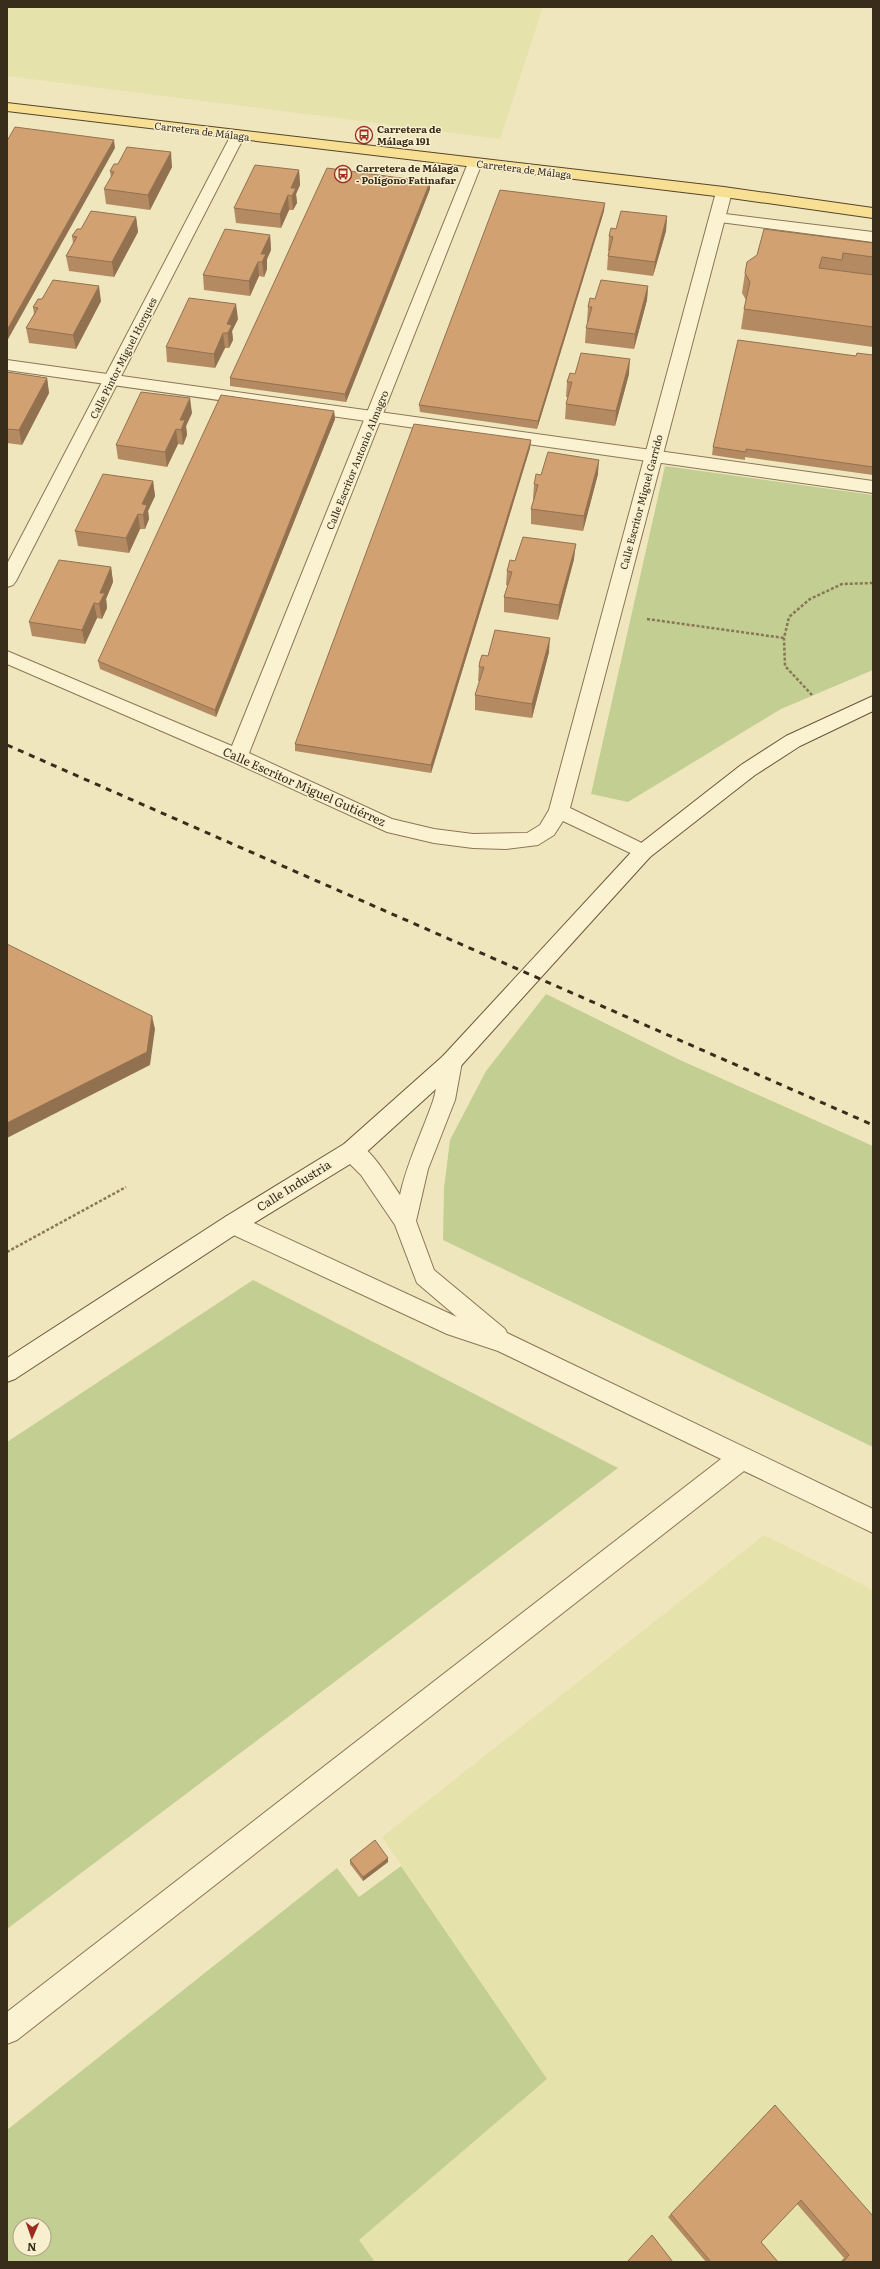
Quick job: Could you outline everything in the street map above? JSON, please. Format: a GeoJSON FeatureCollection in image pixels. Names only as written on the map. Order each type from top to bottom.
{"type":"FeatureCollection","features":[{"type":"Feature","properties":{"kind":"main road","name":"Carretera de Málaga"},"geometry":{"type":"LineString","coordinates":[[8,109],[724,192],[873,213]]}},
{"type":"Feature","properties":{"kind":"street","name":"Calle Pintor Miguel Horques"},"geometry":{"type":"LineString","coordinates":[[7,580],[238,135]]}},
{"type":"Feature","properties":{"kind":"street","name":"Calle Escritor Antonio Almagro"},"geometry":{"type":"LineString","coordinates":[[238,756],[475,163]]}},
{"type":"Feature","properties":{"kind":"street","name":"Calle Escritor Miguel Garrido"},"geometry":{"type":"LineString","coordinates":[[559,811],[724,192]]}},
{"type":"Feature","properties":{"kind":"street"},"geometry":{"type":"LineString","coordinates":[[717,218],[873,237]]}},
{"type":"Feature","properties":{"kind":"street"},"geometry":{"type":"LineString","coordinates":[[7,365],[873,487]]}},
{"type":"Feature","properties":{"kind":"street","name":"Calle Escritor Miguel Gutiérrez"},"geometry":{"type":"LineString","coordinates":[[7,657],[238,756],[387,825],[434,836],[473,841],[506,842],[530,840],[547,830],[559,811]]}},
{"type":"Feature","properties":{"kind":"street","name":"Calle Industria"},"geometry":{"type":"LineString","coordinates":[[7,1371],[233,1224],[352,1151],[451,1062],[518,991],[545,958],[644,852],[748,770],[793,741],[834,720],[873,703]]}},
{"type":"Feature","properties":{"kind":"street"},"geometry":{"type":"LineString","coordinates":[[559,811],[644,852]]}},
{"type":"Feature","properties":{"kind":"street"},"geometry":{"type":"LineString","coordinates":[[405,1221],[417,1169],[444,1100],[451,1062]]}},
{"type":"Feature","properties":{"kind":"street"},"geometry":{"type":"LineString","coordinates":[[352,1151],[369,1168],[405,1221],[425,1276],[504,1342]]}},
{"type":"Feature","properties":{"kind":"street"},"geometry":{"type":"LineString","coordinates":[[233,1224],[455,1327],[504,1342],[873,1521]]}},
{"type":"Feature","properties":{"kind":"street"},"geometry":{"type":"LineString","coordinates":[[7,2030],[742,1458]]}},
{"type":"Feature","properties":{"kind":"path"},"geometry":{"type":"LineString","coordinates":[[834,720],[785,666],[784,638],[789,617],[810,599],[842,584],[873,583]]}},
{"type":"Feature","properties":{"kind":"path"},"geometry":{"type":"LineString","coordinates":[[611,614],[784,638]]}},
{"type":"Feature","properties":{"kind":"path"},"geometry":{"type":"LineString","coordinates":[[7,1252],[126,1187]]}},
{"type":"Feature","properties":{"kind":"shaded area"},"geometry":{"type":"Polygon","coordinates":[[[7,7],[543,7],[500,139],[7,76],[7,7]]]}},
{"type":"Feature","properties":{"kind":"shaded area"},"geometry":{"type":"Polygon","coordinates":[[[764,1535],[873,1590],[873,2262],[375,2262],[359,2240],[547,2079],[382,1837],[764,1535]]]}},
{"type":"Feature","properties":{"kind":"green space"},"geometry":{"type":"Polygon","coordinates":[[[665,466],[873,495],[873,670],[781,709],[628,802],[591,794],[665,466]]]}},
{"type":"Feature","properties":{"kind":"green space"},"geometry":{"type":"Polygon","coordinates":[[[546,994],[680,1060],[873,1146],[873,1447],[443,1240],[444,1188],[450,1140],[486,1071],[546,994]]]}},
{"type":"Feature","properties":{"kind":"green space"},"geometry":{"type":"Polygon","coordinates":[[[253,1280],[618,1468],[7,1929],[7,1442],[253,1280]]]}},
{"type":"Feature","properties":{"kind":"green space"},"geometry":{"type":"Polygon","coordinates":[[[401,1866],[547,2079],[359,2240],[375,2262],[7,2262],[7,2130],[337,1868],[359,1897],[401,1866]]]}},
{"type":"Feature","properties":{"kind":"building"},"geometry":{"type":"Polygon","coordinates":[[[15,127],[114,140],[7,330],[7,141],[15,127]]]}},
{"type":"Feature","properties":{"kind":"building"},"geometry":{"type":"Polygon","coordinates":[[[127,147],[171,152],[148,195],[104,189],[114,172],[110,171],[114,164],[118,164],[127,147]]]}},
{"type":"Feature","properties":{"kind":"building"},"geometry":{"type":"Polygon","coordinates":[[[255,165],[299,170],[291,188],[296,188],[292,196],[288,195],[280,214],[234,208],[255,165]]]}},
{"type":"Feature","properties":{"kind":"building"},"geometry":{"type":"Polygon","coordinates":[[[327,168],[430,182],[345,394],[230,378],[327,168]]]}},
{"type":"Feature","properties":{"kind":"building"},"geometry":{"type":"Polygon","coordinates":[[[500,190],[605,203],[538,421],[419,405],[500,190]]]}},
{"type":"Feature","properties":{"kind":"building"},"geometry":{"type":"Polygon","coordinates":[[[91,211],[136,217],[112,262],[66,256],[77,237],[72,236],[77,229],[81,229],[91,211]]]}},
{"type":"Feature","properties":{"kind":"building"},"geometry":{"type":"Polygon","coordinates":[[[621,211],[667,216],[655,262],[608,256],[613,237],[609,236],[611,228],[616,229],[621,211]]]}},
{"type":"Feature","properties":{"kind":"building"},"geometry":{"type":"Polygon","coordinates":[[[225,229],[270,235],[261,254],[266,254],[262,262],[258,262],[249,281],[203,275],[225,229]]]}},
{"type":"Feature","properties":{"kind":"building"},"geometry":{"type":"Polygon","coordinates":[[[764,229],[873,243],[873,257],[843,253],[842,260],[822,257],[819,268],[873,275],[873,327],[744,309],[750,282],[745,273],[747,262],[757,255],[764,229]]]}},
{"type":"Feature","properties":{"kind":"building"},"geometry":{"type":"Polygon","coordinates":[[[53,280],[99,286],[73,335],[26,328],[38,308],[33,307],[38,299],[42,299],[53,280]]]}},
{"type":"Feature","properties":{"kind":"building"},"geometry":{"type":"Polygon","coordinates":[[[601,280],[648,286],[635,334],[586,328],[592,307],[588,307],[590,298],[595,299],[601,280]]]}},
{"type":"Feature","properties":{"kind":"building"},"geometry":{"type":"Polygon","coordinates":[[[189,298],[236,304],[227,324],[232,325],[228,333],[223,333],[214,354],[166,347],[189,298]]]}},
{"type":"Feature","properties":{"kind":"building"},"geometry":{"type":"Polygon","coordinates":[[[738,340],[856,356],[857,353],[873,355],[873,467],[746,449],[746,452],[713,447],[738,340]]]}},
{"type":"Feature","properties":{"kind":"building"},"geometry":{"type":"Polygon","coordinates":[[[581,353],[630,359],[616,411],[566,404],[572,382],[567,382],[570,373],[575,374],[581,353]]]}},
{"type":"Feature","properties":{"kind":"building"},"geometry":{"type":"Polygon","coordinates":[[[7,372],[47,378],[19,430],[7,429],[7,372]]]}},
{"type":"Feature","properties":{"kind":"building"},"geometry":{"type":"Polygon","coordinates":[[[141,392],[190,398],[180,420],[185,420],[181,430],[176,429],[165,452],[116,445],[141,392]]]}},
{"type":"Feature","properties":{"kind":"building"},"geometry":{"type":"Polygon","coordinates":[[[221,395],[334,411],[215,710],[98,661],[221,395]]]}},
{"type":"Feature","properties":{"kind":"building"},"geometry":{"type":"Polygon","coordinates":[[[414,424],[531,440],[431,765],[295,744],[414,424]]]}},
{"type":"Feature","properties":{"kind":"building"},"geometry":{"type":"Polygon","coordinates":[[[548,452],[599,460],[584,516],[531,509],[538,485],[534,484],[536,474],[541,475],[548,452]]]}},
{"type":"Feature","properties":{"kind":"building"},"geometry":{"type":"Polygon","coordinates":[[[103,474],[153,481],[142,504],[147,505],[143,515],[138,514],[126,538],[75,531],[103,474]]]}},
{"type":"Feature","properties":{"kind":"building"},"geometry":{"type":"Polygon","coordinates":[[[523,537],[576,544],[559,605],[504,597],[512,572],[507,571],[510,560],[515,561],[523,537]]]}},
{"type":"Feature","properties":{"kind":"building"},"geometry":{"type":"Polygon","coordinates":[[[59,560],[111,567],[100,593],[105,593],[99,604],[94,603],[82,630],[29,622],[59,560]]]}},
{"type":"Feature","properties":{"kind":"building"},"geometry":{"type":"Polygon","coordinates":[[[495,630],[550,638],[532,704],[475,695],[484,667],[479,667],[480,661],[482,655],[488,656],[495,630]]]}},
{"type":"Feature","properties":{"kind":"building"},"geometry":{"type":"Polygon","coordinates":[[[7,944],[152,1016],[147,1052],[7,1123],[7,944]]]}},
{"type":"Feature","properties":{"kind":"building"},"geometry":{"type":"Polygon","coordinates":[[[375,1840],[388,1858],[363,1877],[350,1860],[375,1840]]]}},
{"type":"Feature","properties":{"kind":"building"},"geometry":{"type":"Polygon","coordinates":[[[775,2105],[873,2216],[873,2262],[843,2262],[849,2255],[801,2200],[761,2242],[778,2262],[711,2262],[671,2214],[775,2105]]]}},
{"type":"Feature","properties":{"kind":"building"},"geometry":{"type":"Polygon","coordinates":[[[652,2235],[673,2262],[627,2262],[652,2235]]]}},
{"type":"Feature","properties":{"kind":"railway"},"geometry":{"type":"LineString","coordinates":[[7,745],[873,1125]]}},
{"type":"Feature","properties":{"kind":"place","name":"Carretera de Málaga 191"},"geometry":{"type":"Point","coordinates":[364,135]}},
{"type":"Feature","properties":{"kind":"place","name":"Carretera de Málaga - Polígono Fatinafar"},"geometry":{"type":"Point","coordinates":[343,174]}}]}
